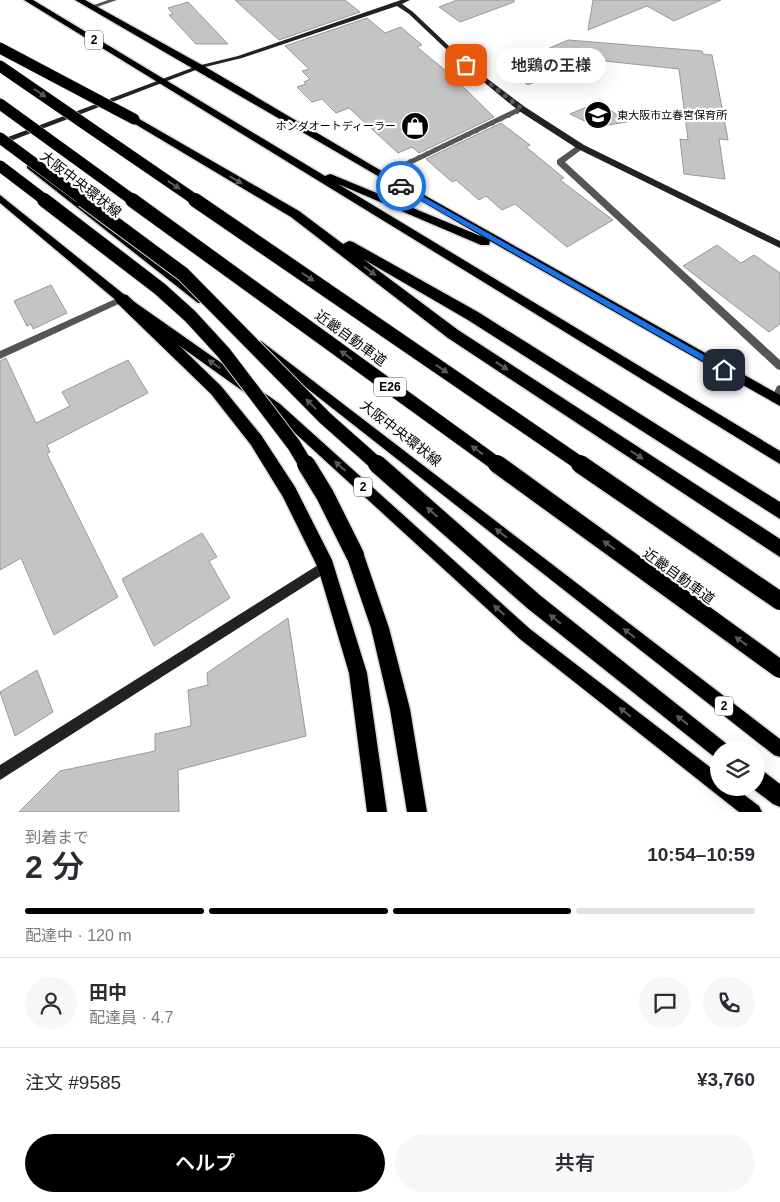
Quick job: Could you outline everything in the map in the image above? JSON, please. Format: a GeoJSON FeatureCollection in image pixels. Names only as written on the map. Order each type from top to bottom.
{"type":"FeatureCollection","features":[{"type":"Feature","properties":{"kind":"highway"},"geometry":{"type":"LineString","coordinates":[[0,48],[134,119],[472,316],[780,511]]}},
{"type":"Feature","properties":{"kind":"highway","name":"近畿自動車道"},"geometry":{"type":"LineString","coordinates":[[0,66],[780,601]]}},
{"type":"Feature","properties":{"kind":"highway","name":"近畿自動車道"},"geometry":{"type":"LineString","coordinates":[[0,104],[780,669]]}},
{"type":"Feature","properties":{"kind":"highway"},"geometry":{"type":"LineString","coordinates":[[0,138],[183,274],[325,418],[534,602],[710,742]]}},
{"type":"Feature","properties":{"kind":"highway"},"geometry":{"type":"LineString","coordinates":[[0,166],[92,239],[130,265],[190,316],[224,353],[294,445],[325,495],[355,555],[377,618],[400,709],[417,812]]}},
{"type":"Feature","properties":{"kind":"highway"},"geometry":{"type":"LineString","coordinates":[[295,214],[453,334],[780,549]]}},
{"type":"Feature","properties":{"kind":"highway"},"geometry":{"type":"LineString","coordinates":[[122,299],[216,390],[256,440],[289,492],[326,566],[358,673],[377,812]]}},
{"type":"Feature","properties":{"kind":"highway"},"geometry":{"type":"LineString","coordinates":[[765,785],[780,797]]}},
{"type":"Feature","properties":{"kind":"main road","name":"2"},"geometry":{"type":"LineString","coordinates":[[28,0],[780,458]]}},
{"type":"Feature","properties":{"kind":"main road","name":"2"},"geometry":{"type":"LineString","coordinates":[[79,0],[199,67],[535,263],[779,396]]}},
{"type":"Feature","properties":{"kind":"main road","name":"大阪中央環状線"},"geometry":{"type":"LineString","coordinates":[[0,144],[780,749]]}},
{"type":"Feature","properties":{"kind":"main road"},"geometry":{"type":"LineString","coordinates":[[306,170],[332,178],[535,263]]}},
{"type":"Feature","properties":{"kind":"main road","name":"2"},"geometry":{"type":"LineString","coordinates":[[0,198],[122,299],[276,408],[525,634],[710,778]]}},
{"type":"Feature","properties":{"kind":"main road","name":"2"},"geometry":{"type":"LineString","coordinates":[[733,796],[753,812]]}},
{"type":"Feature","properties":{"kind":"street"},"geometry":{"type":"LineString","coordinates":[[90,7],[114,0]]}},
{"type":"Feature","properties":{"kind":"street"},"geometry":{"type":"LineString","coordinates":[[0,144],[199,67],[240,57],[394,2],[407,0]]}},
{"type":"Feature","properties":{"kind":"street"},"geometry":{"type":"LineString","coordinates":[[394,2],[411,13],[466,65],[522,109],[581,147],[780,245]]}},
{"type":"Feature","properties":{"kind":"street"},"geometry":{"type":"LineString","coordinates":[[382,175],[522,109]]}},
{"type":"Feature","properties":{"kind":"street"},"geometry":{"type":"LineString","coordinates":[[581,147],[560,162],[780,366]]}},
{"type":"Feature","properties":{"kind":"street"},"geometry":{"type":"LineString","coordinates":[[0,355],[122,299]]}},
{"type":"Feature","properties":{"kind":"street"},"geometry":{"type":"LineString","coordinates":[[0,773],[326,566]]}},
{"type":"Feature","properties":{"kind":"building"},"geometry":{"type":"Polygon","coordinates":[[[235,0],[345,0],[360,12],[279,40],[235,0]]]}},
{"type":"Feature","properties":{"kind":"building"},"geometry":{"type":"Polygon","coordinates":[[[457,0],[514,0],[514,2],[460,22],[439,7],[457,0]]]}},
{"type":"Feature","properties":{"kind":"building"},"geometry":{"type":"Polygon","coordinates":[[[593,0],[721,0],[674,21],[647,6],[588,30],[593,0]]]}},
{"type":"Feature","properties":{"kind":"building"},"geometry":{"type":"Polygon","coordinates":[[[188,2],[228,44],[196,44],[169,15],[173,14],[168,8],[188,2]]]}},
{"type":"Feature","properties":{"kind":"building"},"geometry":{"type":"Polygon","coordinates":[[[367,18],[385,33],[401,27],[422,45],[417,47],[452,76],[494,117],[419,153],[412,147],[398,153],[349,108],[336,113],[322,99],[312,102],[297,87],[306,84],[304,82],[310,79],[302,71],[309,69],[285,46],[367,18]]]}},
{"type":"Feature","properties":{"kind":"building"},"geometry":{"type":"Polygon","coordinates":[[[568,40],[702,51],[703,54],[712,55],[728,140],[719,139],[725,179],[684,174],[680,139],[688,140],[679,69],[586,59],[528,85],[504,68],[568,40]]]}},
{"type":"Feature","properties":{"kind":"building","name":"東大阪市立春宮保育所"},"geometry":{"type":"Polygon","coordinates":[[[599,105],[609,109],[627,122],[595,126],[570,114],[589,106],[599,105]]]}},
{"type":"Feature","properties":{"kind":"building"},"geometry":{"type":"Polygon","coordinates":[[[501,123],[530,145],[526,147],[564,178],[560,180],[613,220],[567,247],[515,204],[502,210],[486,196],[479,200],[456,180],[452,182],[426,159],[501,123]]]}},
{"type":"Feature","properties":{"kind":"building"},"geometry":{"type":"Polygon","coordinates":[[[717,245],[741,263],[754,255],[780,273],[780,324],[769,332],[683,266],[717,245]]]}},
{"type":"Feature","properties":{"kind":"building"},"geometry":{"type":"Polygon","coordinates":[[[51,285],[67,313],[33,329],[31,324],[27,326],[14,301],[51,285]]]}},
{"type":"Feature","properties":{"kind":"building"},"geometry":{"type":"Polygon","coordinates":[[[6,358],[36,423],[70,406],[62,392],[128,360],[148,393],[47,445],[50,452],[47,454],[118,597],[54,635],[21,558],[0,570],[0,361],[6,358]]]}},
{"type":"Feature","properties":{"kind":"building"},"geometry":{"type":"Polygon","coordinates":[[[202,533],[217,557],[209,561],[230,598],[154,646],[122,579],[202,533]]]}},
{"type":"Feature","properties":{"kind":"building"},"geometry":{"type":"Polygon","coordinates":[[[288,618],[306,736],[178,770],[179,812],[19,812],[60,771],[155,751],[155,734],[191,726],[188,690],[208,685],[207,673],[288,618]]]}},
{"type":"Feature","properties":{"kind":"building"},"geometry":{"type":"Polygon","coordinates":[[[37,670],[53,712],[15,736],[0,692],[37,670]]]}},
{"type":"Feature","properties":{"kind":"way so far"},"geometry":{"type":"LineString","coordinates":[[401,186],[382,175],[522,109],[466,65]]}},
{"type":"Feature","properties":{"kind":"place","name":"地鶏の王様"},"geometry":{"type":"Point","coordinates":[466,65]}},
{"type":"Feature","properties":{"kind":"place","name":"東大阪市立春宮保育所"},"geometry":{"type":"Point","coordinates":[598,115]}},
{"type":"Feature","properties":{"kind":"place","name":"ホンダオートディーラー"},"geometry":{"type":"Point","coordinates":[415,126]}},
{"type":"Feature","properties":{"kind":"route"},"geometry":{"type":"LineString","coordinates":[[401,186],[724,370]]}}]}
